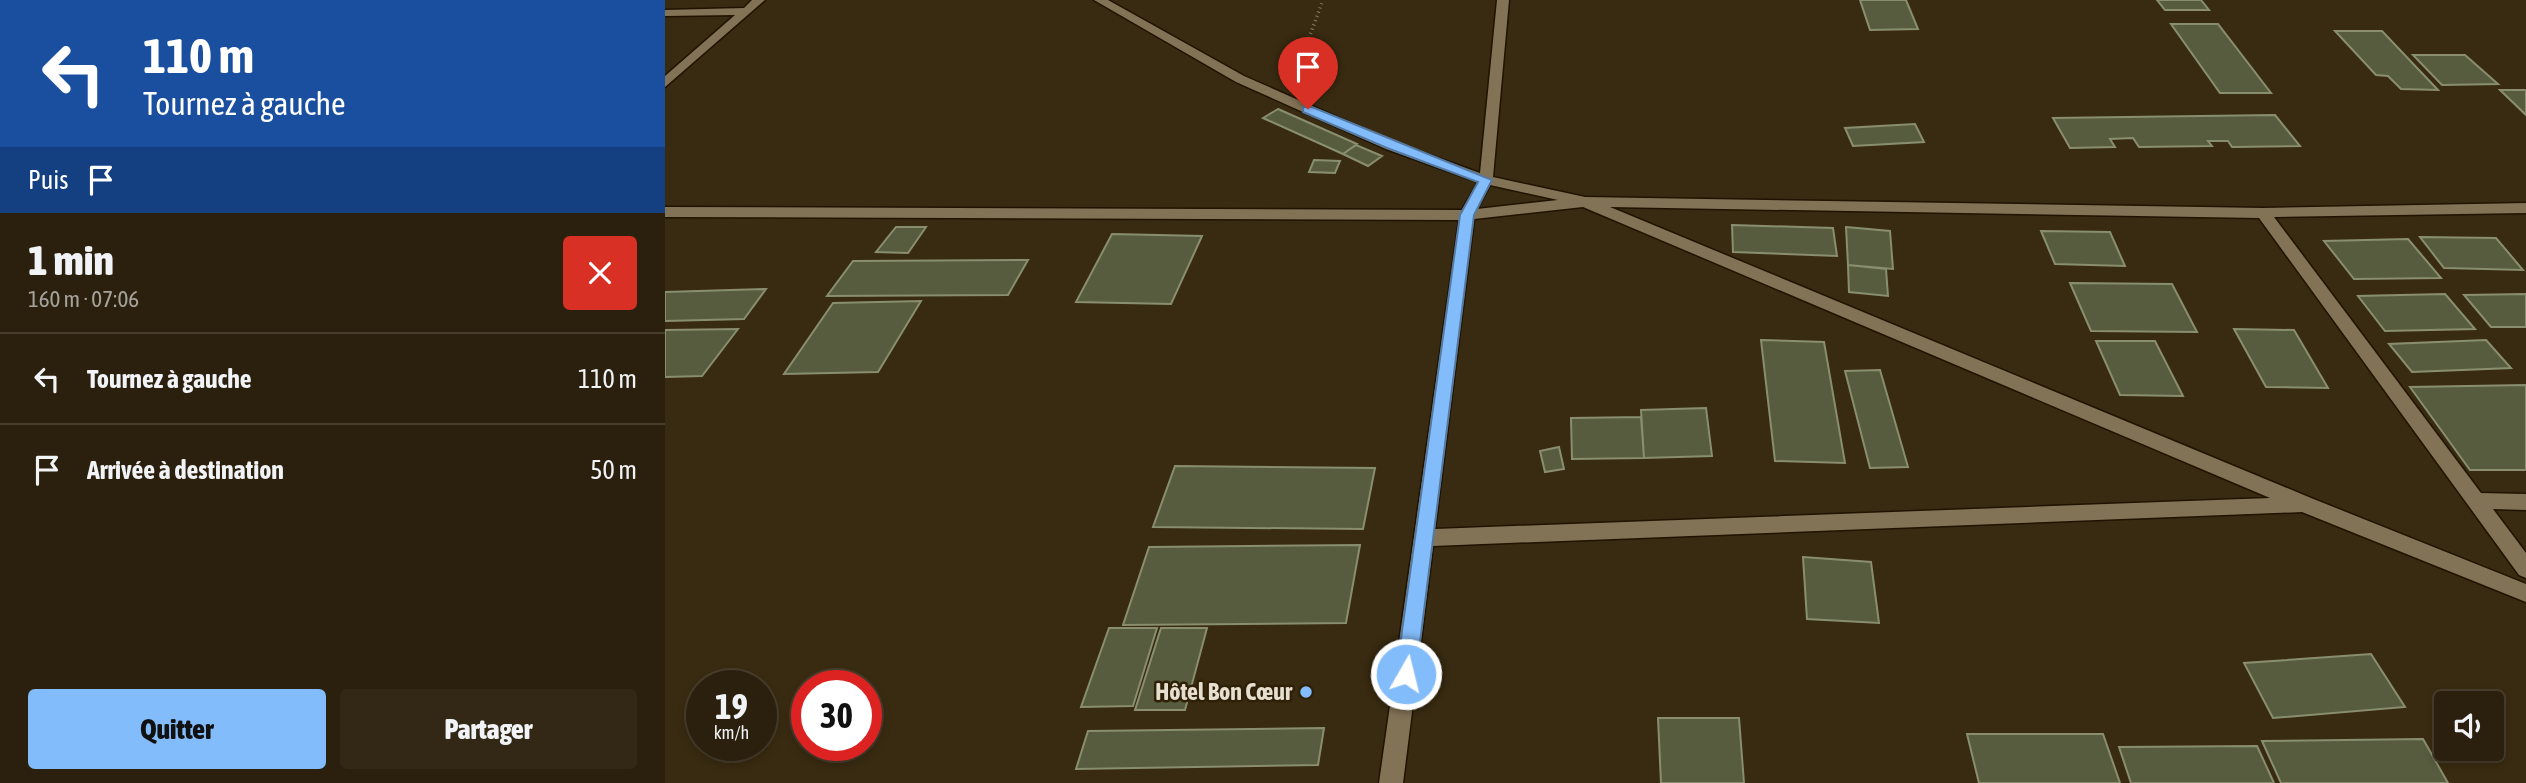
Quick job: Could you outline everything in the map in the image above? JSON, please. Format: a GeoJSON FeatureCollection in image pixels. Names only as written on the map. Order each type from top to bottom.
{"type":"FeatureCollection","features":[{"type":"Feature","properties":{"kind":"street"},"geometry":{"type":"LineString","coordinates":[[665,83],[759,0]]}},
{"type":"Feature","properties":{"kind":"street"},"geometry":{"type":"LineString","coordinates":[[1100,0],[1240,79],[1391,146],[1486,180],[1585,202],[2304,505],[2526,593]]}},
{"type":"Feature","properties":{"kind":"street"},"geometry":{"type":"LineString","coordinates":[[1391,783],[1467,215],[1486,180],[1503,0]]}},
{"type":"Feature","properties":{"kind":"street"},"geometry":{"type":"LineString","coordinates":[[665,13],[746,11]]}},
{"type":"Feature","properties":{"kind":"street"},"geometry":{"type":"LineString","coordinates":[[665,212],[1467,215],[1585,202],[2263,213],[2526,208]]}},
{"type":"Feature","properties":{"kind":"street"},"geometry":{"type":"LineString","coordinates":[[2263,213],[2526,569]]}},
{"type":"Feature","properties":{"kind":"street"},"geometry":{"type":"LineString","coordinates":[[2474,501],[2526,502]]}},
{"type":"Feature","properties":{"kind":"street"},"geometry":{"type":"LineString","coordinates":[[1424,538],[2304,505]]}},
{"type":"Feature","properties":{"kind":"path"},"geometry":{"type":"LineString","coordinates":[[1287,100],[1323,0]]}},
{"type":"Feature","properties":{"kind":"building"},"geometry":{"type":"Polygon","coordinates":[[[1860,0],[1906,0],[1918,29],[1870,30],[1860,0]]]}},
{"type":"Feature","properties":{"kind":"building"},"geometry":{"type":"Polygon","coordinates":[[[2157,0],[2201,0],[2209,10],[2165,10],[2157,0]]]}},
{"type":"Feature","properties":{"kind":"building"},"geometry":{"type":"Polygon","coordinates":[[[2171,24],[2218,24],[2271,93],[2220,93],[2171,24]]]}},
{"type":"Feature","properties":{"kind":"building"},"geometry":{"type":"Polygon","coordinates":[[[2335,31],[2382,31],[2438,90],[2401,89],[2388,76],[2376,75],[2335,31]]]}},
{"type":"Feature","properties":{"kind":"building"},"geometry":{"type":"Polygon","coordinates":[[[2413,55],[2465,55],[2498,84],[2442,85],[2413,55]]]}},
{"type":"Feature","properties":{"kind":"building"},"geometry":{"type":"Polygon","coordinates":[[[2500,90],[2526,90],[2526,115],[2500,90]]]}},
{"type":"Feature","properties":{"kind":"building"},"geometry":{"type":"Polygon","coordinates":[[[1278,109],[1357,144],[1343,154],[1263,118],[1278,109]]]}},
{"type":"Feature","properties":{"kind":"building"},"geometry":{"type":"Polygon","coordinates":[[[2275,115],[2300,146],[2232,147],[2228,141],[2208,141],[2212,146],[2139,147],[2133,138],[2110,139],[2115,147],[2070,148],[2053,118],[2275,115]]]}},
{"type":"Feature","properties":{"kind":"building"},"geometry":{"type":"Polygon","coordinates":[[[1915,124],[1924,142],[1853,146],[1845,128],[1915,124]]]}},
{"type":"Feature","properties":{"kind":"building"},"geometry":{"type":"Polygon","coordinates":[[[1356,145],[1382,156],[1368,166],[1343,154],[1356,145]]]}},
{"type":"Feature","properties":{"kind":"building"},"geometry":{"type":"Polygon","coordinates":[[[1314,160],[1340,161],[1335,173],[1309,172],[1314,160]]]}},
{"type":"Feature","properties":{"kind":"building"},"geometry":{"type":"Polygon","coordinates":[[[1732,225],[1833,228],[1837,256],[1733,252],[1732,225]]]}},
{"type":"Feature","properties":{"kind":"building"},"geometry":{"type":"Polygon","coordinates":[[[896,227],[926,227],[908,253],[876,252],[896,227]]]}},
{"type":"Feature","properties":{"kind":"building"},"geometry":{"type":"Polygon","coordinates":[[[1846,227],[1890,231],[1893,269],[1848,265],[1846,227]]]}},
{"type":"Feature","properties":{"kind":"building"},"geometry":{"type":"Polygon","coordinates":[[[2041,231],[2110,232],[2125,266],[2055,264],[2041,231]]]}},
{"type":"Feature","properties":{"kind":"building"},"geometry":{"type":"Polygon","coordinates":[[[1112,234],[1202,236],[1171,304],[1076,302],[1112,234]]]}},
{"type":"Feature","properties":{"kind":"building"},"geometry":{"type":"Polygon","coordinates":[[[2420,237],[2496,238],[2523,270],[2444,268],[2420,237]]]}},
{"type":"Feature","properties":{"kind":"building"},"geometry":{"type":"Polygon","coordinates":[[[2408,239],[2441,278],[2354,279],[2324,241],[2408,239]]]}},
{"type":"Feature","properties":{"kind":"building"},"geometry":{"type":"Polygon","coordinates":[[[1028,260],[1008,295],[827,296],[853,261],[1028,260]]]}},
{"type":"Feature","properties":{"kind":"building"},"geometry":{"type":"Polygon","coordinates":[[[1848,265],[1886,269],[1888,296],[1849,292],[1848,265]]]}},
{"type":"Feature","properties":{"kind":"building"},"geometry":{"type":"Polygon","coordinates":[[[2070,283],[2172,284],[2197,332],[2091,331],[2070,283]]]}},
{"type":"Feature","properties":{"kind":"building"},"geometry":{"type":"Polygon","coordinates":[[[766,289],[744,319],[665,321],[665,292],[766,289]]]}},
{"type":"Feature","properties":{"kind":"building"},"geometry":{"type":"Polygon","coordinates":[[[2445,294],[2475,329],[2385,331],[2358,296],[2445,294]]]}},
{"type":"Feature","properties":{"kind":"building"},"geometry":{"type":"Polygon","coordinates":[[[2526,294],[2526,327],[2491,327],[2464,295],[2526,294]]]}},
{"type":"Feature","properties":{"kind":"building"},"geometry":{"type":"Polygon","coordinates":[[[921,301],[878,372],[784,374],[833,303],[921,301]]]}},
{"type":"Feature","properties":{"kind":"building"},"geometry":{"type":"Polygon","coordinates":[[[738,329],[702,376],[665,377],[665,330],[738,329]]]}},
{"type":"Feature","properties":{"kind":"building"},"geometry":{"type":"Polygon","coordinates":[[[2234,329],[2294,330],[2328,388],[2266,387],[2234,329]]]}},
{"type":"Feature","properties":{"kind":"building"},"geometry":{"type":"Polygon","coordinates":[[[1761,340],[1824,342],[1845,463],[1775,461],[1761,340]]]}},
{"type":"Feature","properties":{"kind":"building"},"geometry":{"type":"Polygon","coordinates":[[[2486,340],[2511,368],[2412,372],[2389,344],[2486,340]]]}},
{"type":"Feature","properties":{"kind":"building"},"geometry":{"type":"Polygon","coordinates":[[[2096,341],[2155,341],[2183,396],[2120,395],[2096,341]]]}},
{"type":"Feature","properties":{"kind":"building"},"geometry":{"type":"Polygon","coordinates":[[[1880,370],[1908,467],[1870,468],[1845,371],[1880,370]]]}},
{"type":"Feature","properties":{"kind":"building"},"geometry":{"type":"Polygon","coordinates":[[[2526,385],[2526,470],[2470,470],[2410,387],[2526,385]]]}},
{"type":"Feature","properties":{"kind":"building"},"geometry":{"type":"Polygon","coordinates":[[[1706,408],[1712,456],[1644,458],[1641,410],[1706,408]]]}},
{"type":"Feature","properties":{"kind":"building"},"geometry":{"type":"Polygon","coordinates":[[[1641,417],[1644,458],[1572,459],[1571,418],[1641,417]]]}},
{"type":"Feature","properties":{"kind":"building"},"geometry":{"type":"Polygon","coordinates":[[[1559,447],[1564,469],[1545,472],[1540,451],[1559,447]]]}},
{"type":"Feature","properties":{"kind":"building"},"geometry":{"type":"Polygon","coordinates":[[[1175,466],[1375,468],[1363,529],[1153,527],[1175,466]]]}},
{"type":"Feature","properties":{"kind":"building"},"geometry":{"type":"Polygon","coordinates":[[[1360,545],[1346,623],[1123,625],[1149,547],[1360,545]]]}},
{"type":"Feature","properties":{"kind":"building"},"geometry":{"type":"Polygon","coordinates":[[[1803,557],[1871,562],[1879,623],[1807,619],[1803,557]]]}},
{"type":"Feature","properties":{"kind":"building"},"geometry":{"type":"Polygon","coordinates":[[[1109,628],[1157,628],[1133,706],[1081,707],[1109,628]]]}},
{"type":"Feature","properties":{"kind":"building"},"geometry":{"type":"Polygon","coordinates":[[[1161,628],[1207,628],[1185,710],[1135,710],[1161,628]]]}},
{"type":"Feature","properties":{"kind":"building"},"geometry":{"type":"Polygon","coordinates":[[[2371,654],[2405,707],[2273,718],[2244,663],[2371,654]]]}},
{"type":"Feature","properties":{"kind":"building"},"geometry":{"type":"Polygon","coordinates":[[[1658,718],[1739,718],[1744,783],[1661,783],[1658,718]]]}},
{"type":"Feature","properties":{"kind":"building"},"geometry":{"type":"Polygon","coordinates":[[[1324,728],[1318,765],[1076,769],[1088,731],[1324,728]]]}},
{"type":"Feature","properties":{"kind":"building"},"geometry":{"type":"Polygon","coordinates":[[[1967,734],[2103,734],[2120,783],[1979,783],[1967,734]]]}},
{"type":"Feature","properties":{"kind":"building"},"geometry":{"type":"Polygon","coordinates":[[[2423,739],[2448,783],[2281,783],[2262,741],[2423,739]]]}},
{"type":"Feature","properties":{"kind":"building"},"geometry":{"type":"Polygon","coordinates":[[[2257,746],[2274,783],[2131,783],[2119,747],[2257,746]]]}},
{"type":"Feature","properties":{"kind":"place","name":"Hôtel Bon Cœur"},"geometry":{"type":"Point","coordinates":[1306,692]}},
{"type":"Feature","properties":{"kind":"route"},"geometry":{"type":"LineString","coordinates":[[1308,109],[1391,146],[1486,180],[1467,215],[1406,674]]}}]}
